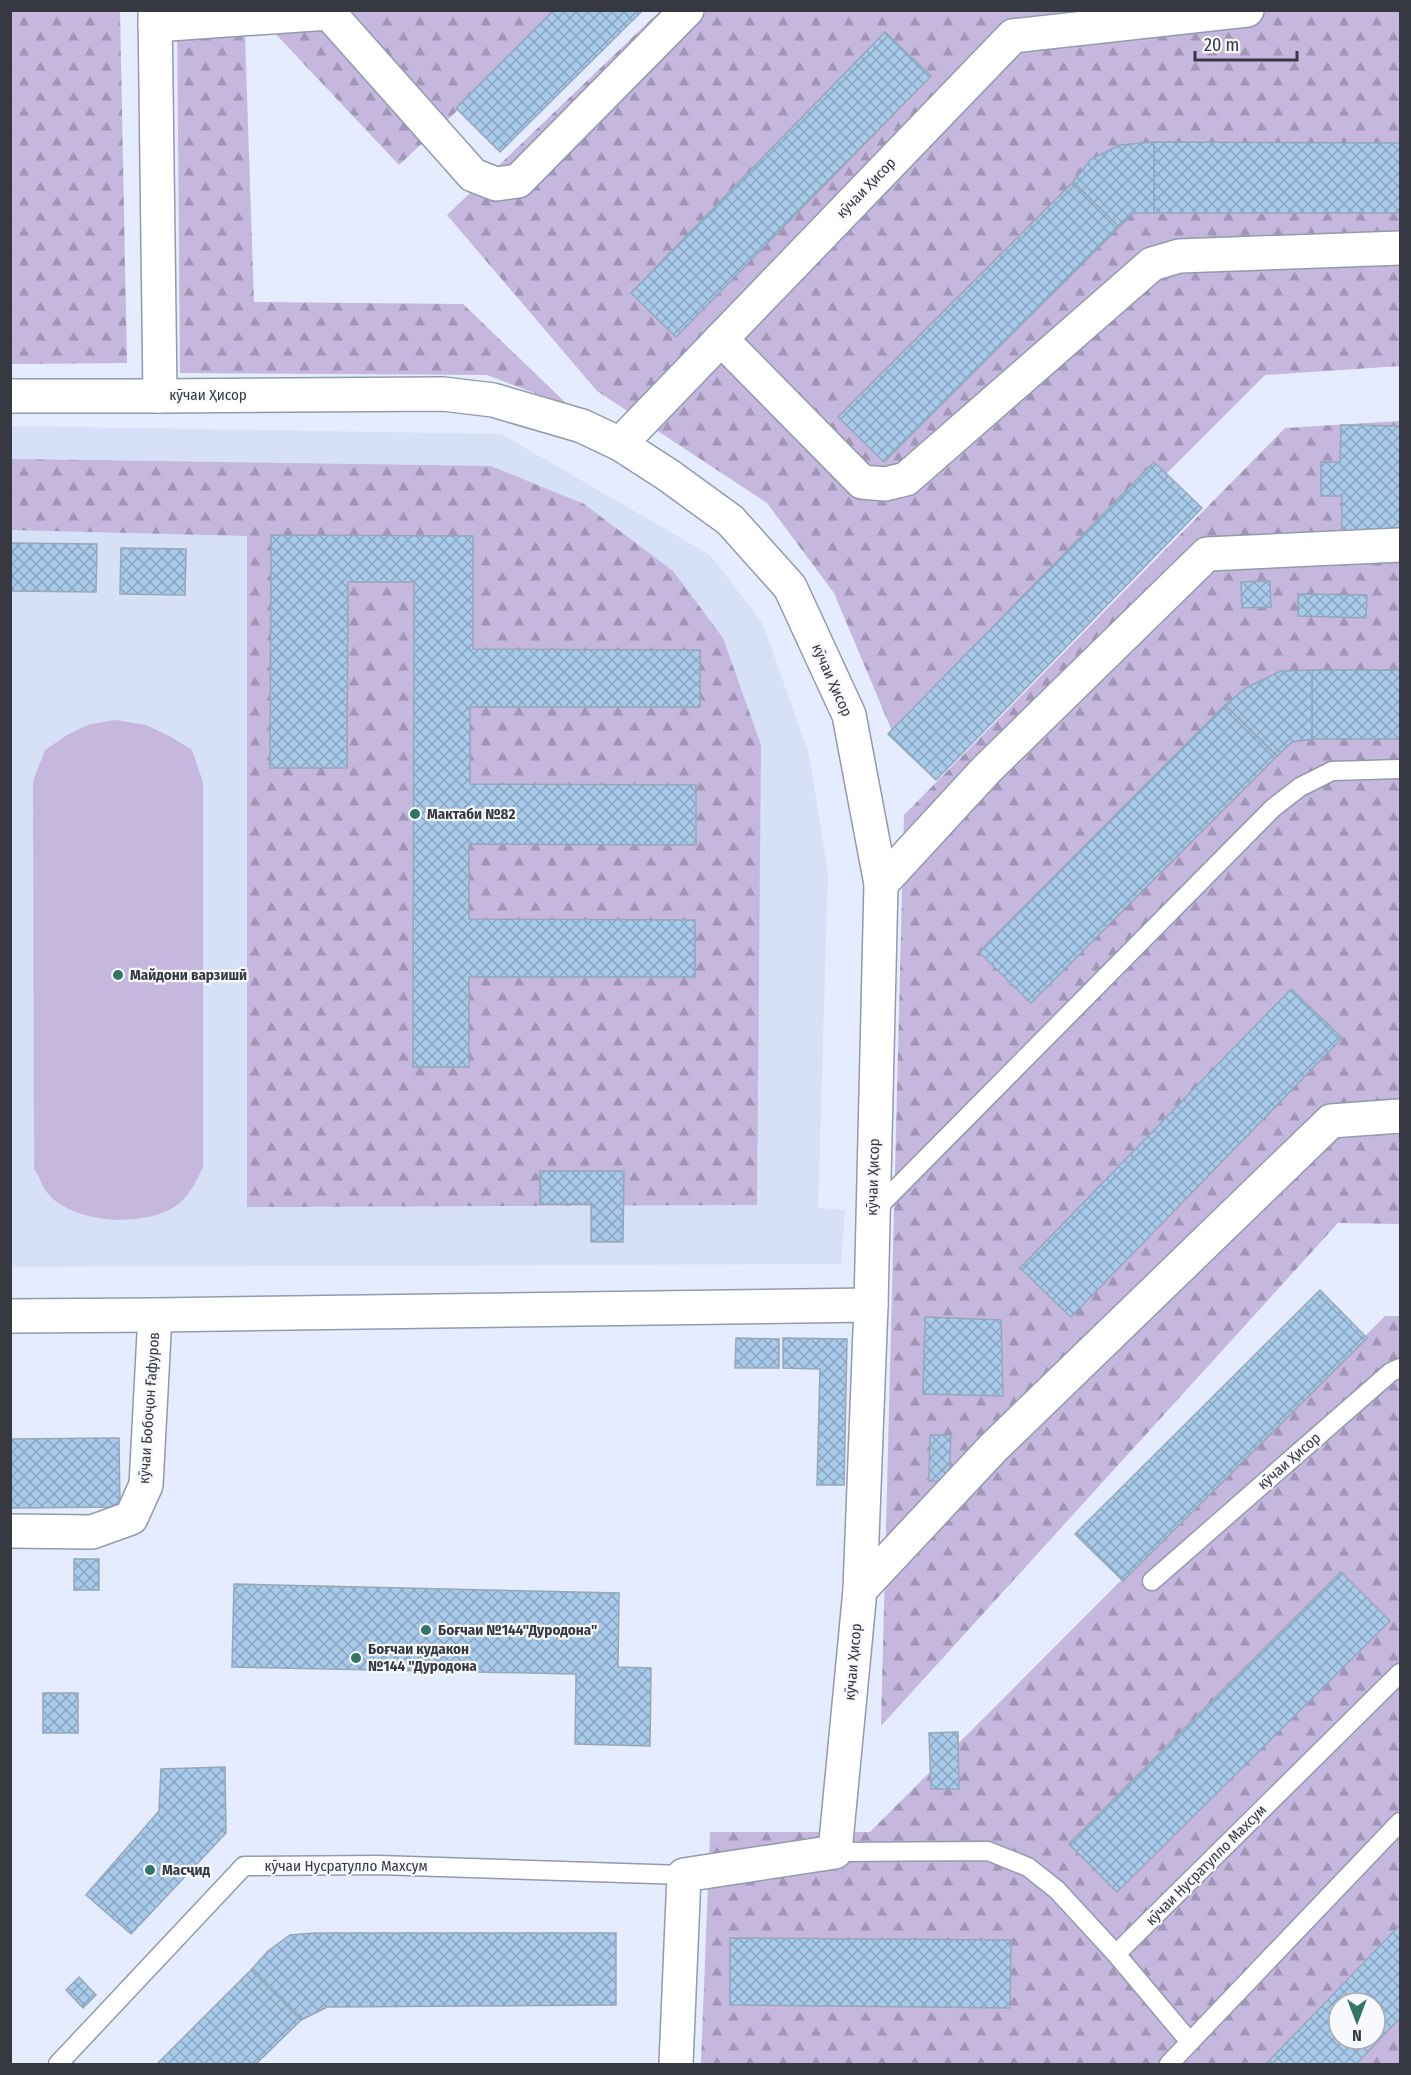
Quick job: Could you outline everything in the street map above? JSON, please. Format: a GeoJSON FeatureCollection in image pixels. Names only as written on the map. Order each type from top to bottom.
{"type":"FeatureCollection","features":[{"type":"Feature","properties":{"kind":"street"},"geometry":{"type":"LineString","coordinates":[[330,12],[473,175],[496,184],[518,181],[687,10]]}},
{"type":"Feature","properties":{"kind":"street","name":"кӯчаи Ҳисор"},"geometry":{"type":"LineString","coordinates":[[620,444],[1013,36],[1247,10]]}},
{"type":"Feature","properties":{"kind":"street","name":"кӯчаи Ҳисор"},"geometry":{"type":"LineString","coordinates":[[330,12],[155,18],[160,396],[444,394],[494,400],[582,426],[620,444],[730,520],[790,587],[849,714],[881,884],[860,1590],[835,1852]]}},
{"type":"Feature","properties":{"kind":"street"},"geometry":{"type":"LineString","coordinates":[[721,339],[862,482],[885,484],[906,479],[1152,264],[1179,256],[1401,248]]}},
{"type":"Feature","properties":{"kind":"street"},"geometry":{"type":"LineString","coordinates":[[10,396],[160,396]]}},
{"type":"Feature","properties":{"kind":"street"},"geometry":{"type":"LineString","coordinates":[[881,884],[986,770],[1207,554],[1401,544]]}},
{"type":"Feature","properties":{"kind":"street"},"geometry":{"type":"LineString","coordinates":[[860,1590],[993,1448],[1330,1121],[1401,1116]]}},
{"type":"Feature","properties":{"kind":"street"},"geometry":{"type":"LineString","coordinates":[[10,1316],[870,1305]]}},
{"type":"Feature","properties":{"kind":"street","name":"кӯчаи Бобоҷон Ғафуров"},"geometry":{"type":"LineString","coordinates":[[10,1531],[92,1532],[131,1518],[146,1485],[155,1315]]}},
{"type":"Feature","properties":{"kind":"street"},"geometry":{"type":"LineString","coordinates":[[676,2064],[684,1875],[835,1852]]}},
{"type":"Feature","properties":{"kind":"lane"},"geometry":{"type":"LineString","coordinates":[[872,1212],[1273,808],[1300,787],[1332,771],[1401,769]]}},
{"type":"Feature","properties":{"kind":"lane","name":"кӯчаи Ҳисор"},"geometry":{"type":"LineString","coordinates":[[1152,1581],[1391,1372],[1401,1368]]}},
{"type":"Feature","properties":{"kind":"lane","name":"кӯчаи Hусратулло Махсум"},"geometry":{"type":"LineString","coordinates":[[1116,1954],[1401,1673]]}},
{"type":"Feature","properties":{"kind":"lane"},"geometry":{"type":"LineString","coordinates":[[1169,2064],[1401,1822]]}},
{"type":"Feature","properties":{"kind":"lane"},"geometry":{"type":"LineString","coordinates":[[835,1852],[988,1851],[1028,1867],[1057,1890],[1116,1954],[1190,2042]]}},
{"type":"Feature","properties":{"kind":"lane","name":"кӯчаи Hусратулло Махсум"},"geometry":{"type":"LineString","coordinates":[[58,2064],[244,1866],[378,1865],[684,1875]]}},
{"type":"Feature","properties":{"kind":"shaded area","name":"Мактаби №82"},"geometry":{"type":"Polygon","coordinates":[[[11,426],[501,434],[710,555],[763,624],[809,755],[828,873],[818,1208],[845,1210],[841,1264],[11,1267],[11,426]]]}},
{"type":"Feature","properties":{"kind":"green space"},"geometry":{"type":"Polygon","coordinates":[[[10,11],[120,11],[127,363],[11,364],[10,11]]]}},
{"type":"Feature","properties":{"kind":"green space"},"geometry":{"type":"Polygon","coordinates":[[[177,11],[221,11],[245,37],[254,302],[463,304],[569,406],[487,375],[180,373],[177,11]]]}},
{"type":"Feature","properties":{"kind":"green space"},"geometry":{"type":"Polygon","coordinates":[[[254,11],[564,11],[399,165],[254,11]]]}},
{"type":"Feature","properties":{"kind":"green space"},"geometry":{"type":"Polygon","coordinates":[[[660,11],[1400,11],[1400,366],[1265,375],[897,743],[834,593],[767,503],[597,391],[447,215],[660,11]]]}},
{"type":"Feature","properties":{"kind":"green space"},"geometry":{"type":"Polygon","coordinates":[[[1400,421],[1400,1224],[1338,1223],[881,1726],[904,815],[1285,428],[1400,421]]]}},
{"type":"Feature","properties":{"kind":"green space"},"geometry":{"type":"Polygon","coordinates":[[[11,459],[491,466],[584,504],[673,571],[723,638],[761,745],[757,1205],[247,1207],[247,536],[11,530],[11,459]]]}},
{"type":"Feature","properties":{"kind":"green space","name":"Майдони варзишӣ"},"geometry":{"type":"Polygon","coordinates":[[[116,720],[146,725],[192,750],[203,782],[203,1167],[190,1192],[181,1202],[156,1215],[124,1220],[91,1217],[62,1205],[50,1196],[34,1168],[33,781],[45,750],[67,735],[90,724],[116,720]]]}},
{"type":"Feature","properties":{"kind":"green space"},"geometry":{"type":"Polygon","coordinates":[[[1385,1316],[1400,1316],[1400,2064],[701,2064],[710,1832],[870,1832],[1385,1316]]]}},
{"type":"Feature","properties":{"kind":"building"},"geometry":{"type":"Polygon","coordinates":[[[554,10],[643,10],[500,152],[456,108],[554,10]]]}},
{"type":"Feature","properties":{"kind":"building"},"geometry":{"type":"Polygon","coordinates":[[[885,32],[931,76],[676,337],[631,293],[885,32]]]}},
{"type":"Feature","properties":{"kind":"building"},"geometry":{"type":"Polygon","coordinates":[[[1154,142],[1154,213],[1134,213],[1119,227],[1073,182],[1091,159],[1120,145],[1154,142]]]}},
{"type":"Feature","properties":{"kind":"building"},"geometry":{"type":"Polygon","coordinates":[[[1154,142],[1400,143],[1400,213],[1154,213],[1154,142]]]}},
{"type":"Feature","properties":{"kind":"building"},"geometry":{"type":"Polygon","coordinates":[[[1073,182],[1119,227],[884,462],[838,417],[1073,182]]]}},
{"type":"Feature","properties":{"kind":"building"},"geometry":{"type":"Polygon","coordinates":[[[1341,425],[1400,426],[1400,534],[1342,534],[1342,496],[1321,496],[1321,462],[1340,462],[1341,425]]]}},
{"type":"Feature","properties":{"kind":"building"},"geometry":{"type":"Polygon","coordinates":[[[1154,462],[1202,508],[936,780],[888,734],[1154,462]]]}},
{"type":"Feature","properties":{"kind":"building","name":"Мактаби №82"},"geometry":{"type":"Polygon","coordinates":[[[271,535],[473,536],[473,649],[700,650],[700,707],[470,707],[470,784],[696,785],[696,845],[469,844],[469,919],[695,920],[695,977],[469,977],[469,1067],[413,1067],[414,582],[348,582],[347,768],[270,768],[271,535]]]}},
{"type":"Feature","properties":{"kind":"building"},"geometry":{"type":"Polygon","coordinates":[[[10,543],[97,544],[96,592],[10,591],[10,543]]]}},
{"type":"Feature","properties":{"kind":"building"},"geometry":{"type":"Polygon","coordinates":[[[121,548],[186,549],[185,595],[120,594],[121,548]]]}},
{"type":"Feature","properties":{"kind":"building"},"geometry":{"type":"Polygon","coordinates":[[[1270,581],[1271,607],[1242,608],[1241,582],[1270,581]]]}},
{"type":"Feature","properties":{"kind":"building"},"geometry":{"type":"Polygon","coordinates":[[[1298,594],[1367,595],[1366,618],[1298,616],[1298,594]]]}},
{"type":"Feature","properties":{"kind":"building"},"geometry":{"type":"Polygon","coordinates":[[[1312,670],[1400,670],[1400,739],[1312,739],[1312,670]]]}},
{"type":"Feature","properties":{"kind":"building"},"geometry":{"type":"Polygon","coordinates":[[[1312,670],[1312,739],[1292,742],[1277,756],[1225,705],[1246,688],[1281,671],[1312,670]]]}},
{"type":"Feature","properties":{"kind":"building"},"geometry":{"type":"Polygon","coordinates":[[[1225,705],[1277,756],[1031,1003],[979,952],[1225,705]]]}},
{"type":"Feature","properties":{"kind":"building"},"geometry":{"type":"Polygon","coordinates":[[[1291,989],[1342,1038],[1071,1317],[1020,1268],[1291,989]]]}},
{"type":"Feature","properties":{"kind":"building"},"geometry":{"type":"Polygon","coordinates":[[[540,1171],[624,1171],[623,1242],[591,1242],[591,1204],[540,1204],[540,1171]]]}},
{"type":"Feature","properties":{"kind":"building"},"geometry":{"type":"Polygon","coordinates":[[[1320,1290],[1367,1338],[1123,1581],[1075,1534],[1320,1290]]]}},
{"type":"Feature","properties":{"kind":"building"},"geometry":{"type":"Polygon","coordinates":[[[925,1317],[1001,1320],[1003,1396],[923,1394],[925,1317]]]}},
{"type":"Feature","properties":{"kind":"building"},"geometry":{"type":"Polygon","coordinates":[[[736,1338],[779,1339],[779,1368],[735,1368],[736,1338]]]}},
{"type":"Feature","properties":{"kind":"building"},"geometry":{"type":"Polygon","coordinates":[[[783,1338],[847,1339],[844,1485],[817,1485],[820,1369],[783,1368],[783,1338]]]}},
{"type":"Feature","properties":{"kind":"building"},"geometry":{"type":"Polygon","coordinates":[[[930,1435],[951,1435],[949,1481],[929,1481],[930,1435]]]}},
{"type":"Feature","properties":{"kind":"building"},"geometry":{"type":"Polygon","coordinates":[[[119,1438],[120,1507],[10,1508],[10,1439],[119,1438]]]}},
{"type":"Feature","properties":{"kind":"building"},"geometry":{"type":"Polygon","coordinates":[[[74,1559],[99,1559],[99,1590],[74,1590],[74,1559]]]}},
{"type":"Feature","properties":{"kind":"building"},"geometry":{"type":"Polygon","coordinates":[[[1341,1572],[1390,1621],[1117,1892],[1069,1844],[1341,1572]]]}},
{"type":"Feature","properties":{"kind":"building","name":"Боғчаи №144\"Дуродона\""},"geometry":{"type":"Polygon","coordinates":[[[234,1584],[619,1593],[618,1667],[651,1668],[650,1746],[575,1744],[576,1674],[232,1667],[234,1584]]]}},
{"type":"Feature","properties":{"kind":"building"},"geometry":{"type":"Polygon","coordinates":[[[43,1693],[78,1693],[78,1733],[43,1733],[43,1693]]]}},
{"type":"Feature","properties":{"kind":"building"},"geometry":{"type":"Polygon","coordinates":[[[958,1732],[959,1789],[931,1789],[929,1733],[958,1732]]]}},
{"type":"Feature","properties":{"kind":"building","name":"Масҷид"},"geometry":{"type":"Polygon","coordinates":[[[225,1767],[226,1833],[131,1934],[86,1895],[159,1811],[161,1769],[225,1767]]]}},
{"type":"Feature","properties":{"kind":"building"},"geometry":{"type":"Polygon","coordinates":[[[1400,1925],[1400,2018],[1387,2032],[1387,1991],[1336,1991],[1400,1925]]]}},
{"type":"Feature","properties":{"kind":"building"},"geometry":{"type":"Polygon","coordinates":[[[315,1933],[616,1933],[616,2005],[327,2007],[301,2020],[251,1970],[268,1951],[290,1935],[315,1933]]]}},
{"type":"Feature","properties":{"kind":"building"},"geometry":{"type":"Polygon","coordinates":[[[730,1938],[1011,1940],[1010,2008],[730,2005],[730,1938]]]}},
{"type":"Feature","properties":{"kind":"building"},"geometry":{"type":"Polygon","coordinates":[[[251,1970],[301,2020],[256,2064],[157,2064],[251,1970]]]}},
{"type":"Feature","properties":{"kind":"building"},"geometry":{"type":"Polygon","coordinates":[[[79,1977],[96,1995],[83,2008],[66,1990],[79,1977]]]}},
{"type":"Feature","properties":{"kind":"building"},"geometry":{"type":"Polygon","coordinates":[[[1327,2001],[1327,2051],[1368,2051],[1356,2064],[1266,2064],[1327,2001]]]}},
{"type":"Feature","properties":{"kind":"place","name":"Мактаби №82"},"geometry":{"type":"Point","coordinates":[415,814]}},
{"type":"Feature","properties":{"kind":"place","name":"Майдони варзишӣ"},"geometry":{"type":"Point","coordinates":[118,975]}},
{"type":"Feature","properties":{"kind":"place","name":"Боғчаи №144\"Дуродона\""},"geometry":{"type":"Point","coordinates":[426,1630]}},
{"type":"Feature","properties":{"kind":"place","name":"Боғчаи кудакон №144 \"Дуродона"},"geometry":{"type":"Point","coordinates":[356,1658]}},
{"type":"Feature","properties":{"kind":"place","name":"Масҷид"},"geometry":{"type":"Point","coordinates":[150,1870]}}]}
